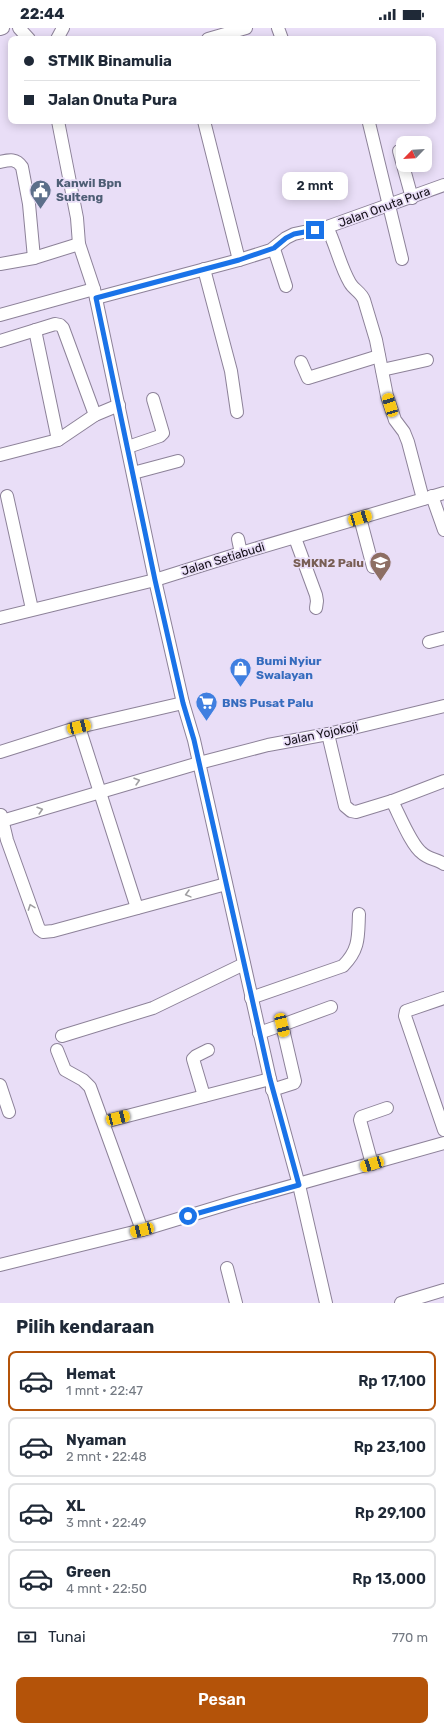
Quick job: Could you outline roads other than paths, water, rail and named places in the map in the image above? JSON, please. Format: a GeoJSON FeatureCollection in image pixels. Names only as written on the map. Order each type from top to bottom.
{"type":"FeatureCollection","features":[{"type":"Feature","properties":{"kind":"street"},"geometry":{"type":"LineString","coordinates":[[0,29],[4,28]]}},
{"type":"Feature","properties":{"kind":"street"},"geometry":{"type":"LineString","coordinates":[[19,28],[26,36]]}},
{"type":"Feature","properties":{"kind":"street"},"geometry":{"type":"LineString","coordinates":[[218,36],[246,28]]}},
{"type":"Feature","properties":{"kind":"street"},"geometry":{"type":"LineString","coordinates":[[62,124],[77,218],[79,244],[95,293],[155,580],[183,703],[199,763],[271,1085],[299,1185],[326,1303]]}},
{"type":"Feature","properties":{"kind":"street"},"geometry":{"type":"LineString","coordinates":[[205,124],[239,260]]}},
{"type":"Feature","properties":{"kind":"street"},"geometry":{"type":"LineString","coordinates":[[369,124],[402,259]]}},
{"type":"Feature","properties":{"kind":"street"},"geometry":{"type":"LineString","coordinates":[[0,162],[15,160],[22,167],[29,204],[34,258]]}},
{"type":"Feature","properties":{"kind":"street"},"geometry":{"type":"LineString","coordinates":[[405,172],[412,198]]}},
{"type":"Feature","properties":{"kind":"street","name":"Jalan Onuta Pura"},"geometry":{"type":"LineString","coordinates":[[0,315],[239,260],[274,248],[286,238],[294,234],[327,227],[412,198],[444,185]]}},
{"type":"Feature","properties":{"kind":"street"},"geometry":{"type":"LineString","coordinates":[[327,227],[349,280],[361,294],[368,314],[393,415],[404,432],[433,496],[444,530]]}},
{"type":"Feature","properties":{"kind":"street"},"geometry":{"type":"LineString","coordinates":[[0,264],[34,258],[79,244]]}},
{"type":"Feature","properties":{"kind":"street"},"geometry":{"type":"LineString","coordinates":[[274,248],[286,286]]}},
{"type":"Feature","properties":{"kind":"street"},"geometry":{"type":"LineString","coordinates":[[204,269],[231,371],[238,412]]}},
{"type":"Feature","properties":{"kind":"street"},"geometry":{"type":"LineString","coordinates":[[0,341],[55,324],[64,328],[95,414]]}},
{"type":"Feature","properties":{"kind":"street"},"geometry":{"type":"LineString","coordinates":[[35,330],[58,440]]}},
{"type":"Feature","properties":{"kind":"street"},"geometry":{"type":"LineString","coordinates":[[301,362],[308,378],[379,356]]}},
{"type":"Feature","properties":{"kind":"street"},"geometry":{"type":"LineString","coordinates":[[382,370],[427,360]]}},
{"type":"Feature","properties":{"kind":"street"},"geometry":{"type":"LineString","coordinates":[[128,447],[160,436],[163,433],[153,399]]}},
{"type":"Feature","properties":{"kind":"street"},"geometry":{"type":"LineString","coordinates":[[0,456],[58,440],[95,414],[119,405]]}},
{"type":"Feature","properties":{"kind":"street"},"geometry":{"type":"LineString","coordinates":[[133,473],[178,461]]}},
{"type":"Feature","properties":{"kind":"street"},"geometry":{"type":"LineString","coordinates":[[7,496],[32,609]]}},
{"type":"Feature","properties":{"kind":"street","name":"Jalan Setiabudi"},"geometry":{"type":"LineString","coordinates":[[0,618],[155,580],[433,496]]}},
{"type":"Feature","properties":{"kind":"street"},"geometry":{"type":"LineString","coordinates":[[360,518],[373,567]]}},
{"type":"Feature","properties":{"kind":"street"},"geometry":{"type":"LineString","coordinates":[[295,538],[316,595],[316,608]]}},
{"type":"Feature","properties":{"kind":"street"},"geometry":{"type":"LineString","coordinates":[[238,539],[241,553]]}},
{"type":"Feature","properties":{"kind":"street"},"geometry":{"type":"LineString","coordinates":[[429,642],[444,638]]}},
{"type":"Feature","properties":{"kind":"street"},"geometry":{"type":"LineString","coordinates":[[0,752],[79,727],[183,703]]}},
{"type":"Feature","properties":{"kind":"street","name":"Jalan Yojokoji"},"geometry":{"type":"LineString","coordinates":[[1,817],[100,792],[199,763],[268,745],[328,734],[444,706]]}},
{"type":"Feature","properties":{"kind":"street"},"geometry":{"type":"LineString","coordinates":[[79,727],[137,908]]}},
{"type":"Feature","properties":{"kind":"street"},"geometry":{"type":"LineString","coordinates":[[328,734],[345,806],[351,812],[356,812],[392,801],[444,781]]}},
{"type":"Feature","properties":{"kind":"street"},"geometry":{"type":"LineString","coordinates":[[392,801],[416,849],[426,856],[437,859],[444,864]]}},
{"type":"Feature","properties":{"kind":"street"},"geometry":{"type":"LineString","coordinates":[[1,817],[7,840],[39,929],[43,932],[53,931],[226,884]]}},
{"type":"Feature","properties":{"kind":"street"},"geometry":{"type":"LineString","coordinates":[[251,998],[343,966],[352,955],[357,945],[359,914]]}},
{"type":"Feature","properties":{"kind":"street"},"geometry":{"type":"LineString","coordinates":[[62,1036],[153,1008],[244,964]]}},
{"type":"Feature","properties":{"kind":"street"},"geometry":{"type":"LineString","coordinates":[[444,998],[406,1011],[405,1016],[444,1130]]}},
{"type":"Feature","properties":{"kind":"street"},"geometry":{"type":"LineString","coordinates":[[259,1033],[331,1007]]}},
{"type":"Feature","properties":{"kind":"street"},"geometry":{"type":"LineString","coordinates":[[104,1122],[204,1096],[271,1085],[294,1083],[295,1081],[282,1025]]}},
{"type":"Feature","properties":{"kind":"street"},"geometry":{"type":"LineString","coordinates":[[57,1050],[64,1070],[83,1080],[90,1087],[142,1230]]}},
{"type":"Feature","properties":{"kind":"street"},"geometry":{"type":"LineString","coordinates":[[204,1096],[193,1059],[208,1050]]}},
{"type":"Feature","properties":{"kind":"street"},"geometry":{"type":"LineString","coordinates":[[0,1085],[9,1112]]}},
{"type":"Feature","properties":{"kind":"street"},"geometry":{"type":"LineString","coordinates":[[372,1164],[360,1120],[361,1117],[387,1108]]}},
{"type":"Feature","properties":{"kind":"street"},"geometry":{"type":"LineString","coordinates":[[0,1265],[142,1230],[234,1202],[299,1185],[444,1143]]}},
{"type":"Feature","properties":{"kind":"street"},"geometry":{"type":"LineString","coordinates":[[227,1268],[236,1303]]}},
{"type":"Feature","properties":{"kind":"street"},"geometry":{"type":"LineString","coordinates":[[400,1303],[444,1290]]}},
{"type":"Feature","properties":{"kind":"place","name":"Kanwil Bpn Sulteng"},"geometry":{"type":"Point","coordinates":[41,210]}},
{"type":"Feature","properties":{"kind":"place","name":"SMKN2 Palu"},"geometry":{"type":"Point","coordinates":[380,582]}},
{"type":"Feature","properties":{"kind":"place","name":"Bumi Nyiur Swalayan"},"geometry":{"type":"Point","coordinates":[241,688]}},
{"type":"Feature","properties":{"kind":"place","name":"BNS Pusat Palu"},"geometry":{"type":"Point","coordinates":[207,722]}}]}
